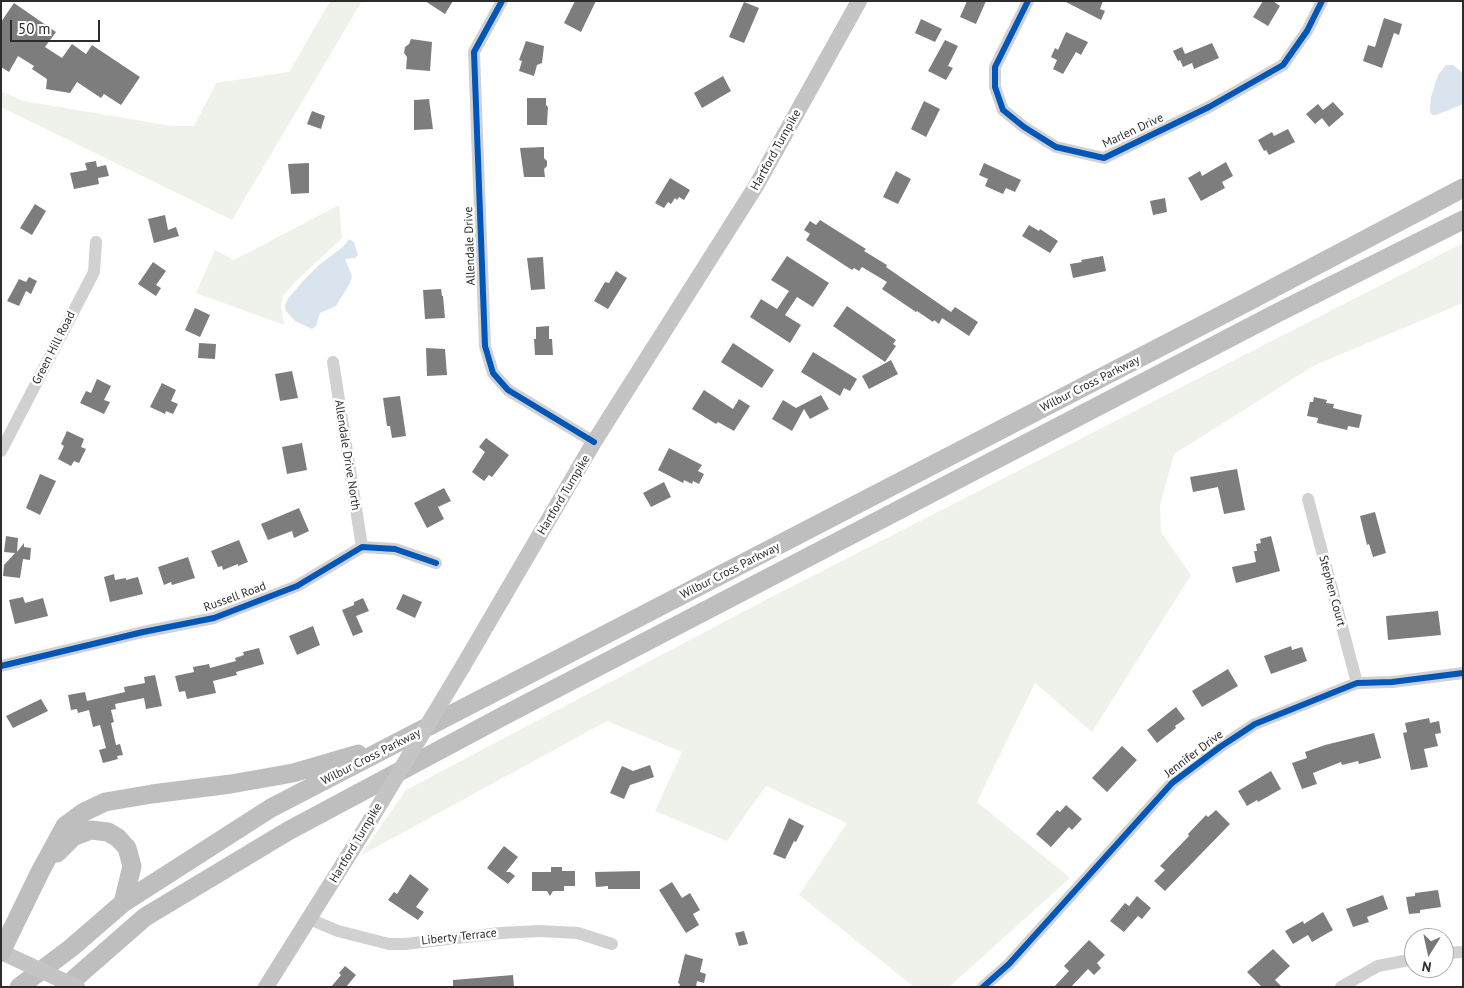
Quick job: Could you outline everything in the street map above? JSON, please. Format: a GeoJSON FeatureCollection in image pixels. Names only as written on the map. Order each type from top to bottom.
{"type":"FeatureCollection","features":[{"type":"Feature","properties":{"kind":"highway","name":"Wilbur Cross Parkway"},"geometry":{"type":"LineString","coordinates":[[19,987],[71,948],[123,903],[271,808],[1223,315],[1463,188]]}},
{"type":"Feature","properties":{"kind":"highway","name":"Wilbur Cross Parkway"},"geometry":{"type":"LineString","coordinates":[[65,987],[145,918],[288,832],[507,714],[1270,317],[1463,220]]}},
{"type":"Feature","properties":{"kind":"highway"},"geometry":{"type":"LineString","coordinates":[[6,955],[41,870],[65,826],[84,812],[105,802],[294,773],[402,741]]}},
{"type":"Feature","properties":{"kind":"highway"},"geometry":{"type":"LineString","coordinates":[[41,870],[73,837],[91,830],[108,832],[118,838],[128,848],[132,866],[123,903]]}},
{"type":"Feature","properties":{"kind":"main road","name":"Hartford Turnpike"},"geometry":{"type":"LineString","coordinates":[[266,987],[362,834],[594,442],[756,186],[858,1]]}},
{"type":"Feature","properties":{"kind":"main road"},"geometry":{"type":"LineString","coordinates":[[6,955],[77,987]]}},
{"type":"Feature","properties":{"kind":"street","name":"Allendale Drive"},"geometry":{"type":"LineString","coordinates":[[502,1],[474,52],[485,346],[493,373],[508,390],[594,442]]}},
{"type":"Feature","properties":{"kind":"street","name":"Marlen Drive"},"geometry":{"type":"LineString","coordinates":[[1028,1],[995,67],[996,87],[1002,110],[1024,127],[1056,147],[1104,158],[1209,108],[1283,65],[1306,31],[1322,1]]}},
{"type":"Feature","properties":{"kind":"street","name":"Green Hill Road"},"geometry":{"type":"LineString","coordinates":[[1,451],[94,272],[96,242]]}},
{"type":"Feature","properties":{"kind":"street","name":"Allendale Drive North"},"geometry":{"type":"LineString","coordinates":[[332,362],[362,547]]}},
{"type":"Feature","properties":{"kind":"street","name":"Stephen Court"},"geometry":{"type":"LineString","coordinates":[[1308,499],[1357,683]]}},
{"type":"Feature","properties":{"kind":"street"},"geometry":{"type":"LineString","coordinates":[[362,547],[395,550],[436,563]]}},
{"type":"Feature","properties":{"kind":"street","name":"Russell Road"},"geometry":{"type":"LineString","coordinates":[[1,666],[143,632],[214,618],[297,586],[362,547]]}},
{"type":"Feature","properties":{"kind":"street","name":"Jennifer Drive"},"geometry":{"type":"LineString","coordinates":[[983,987],[1009,964],[1172,783],[1220,747],[1255,724],[1357,683],[1392,682],[1463,673]]}},
{"type":"Feature","properties":{"kind":"street","name":"Liberty Terrace"},"geometry":{"type":"LineString","coordinates":[[309,919],[338,931],[389,944],[540,931],[578,934],[612,944]]}},
{"type":"Feature","properties":{"kind":"street"},"geometry":{"type":"LineString","coordinates":[[1341,987],[1378,966],[1404,961]]}},
{"type":"Feature","properties":{"kind":"shaded area"},"geometry":{"type":"Polygon","coordinates":[[[330,1],[362,1],[232,220],[1,107],[1,91],[24,101],[171,126],[194,126],[216,83],[289,72],[330,1]]]}},
{"type":"Feature","properties":{"kind":"shaded area"},"geometry":{"type":"Polygon","coordinates":[[[1446,65],[1453,65],[1463,73],[1463,104],[1432,115],[1430,111],[1431,97],[1438,75],[1446,65]]]}},
{"type":"Feature","properties":{"kind":"shaded area"},"geometry":{"type":"Polygon","coordinates":[[[339,205],[342,238],[296,281],[283,296],[281,306],[284,325],[196,293],[215,250],[234,260],[339,205]]]}},
{"type":"Feature","properties":{"kind":"shaded area"},"geometry":{"type":"Polygon","coordinates":[[[349,239],[354,242],[358,255],[355,258],[345,259],[352,276],[350,283],[336,306],[320,313],[316,326],[312,329],[295,321],[286,311],[287,300],[319,265],[343,247],[349,239]]]}},
{"type":"Feature","properties":{"kind":"shaded area"},"geometry":{"type":"Polygon","coordinates":[[[1463,243],[1463,303],[1315,365],[1174,454],[1160,505],[1161,532],[1191,575],[1092,732],[1035,683],[977,802],[1070,878],[949,987],[914,987],[799,895],[847,823],[766,786],[727,841],[655,811],[682,752],[607,721],[360,856],[406,790],[756,605],[1463,243]]]}},
{"type":"Feature","properties":{"kind":"building"},"geometry":{"type":"Polygon","coordinates":[[[425,1],[453,1],[445,14],[425,1]]]}},
{"type":"Feature","properties":{"kind":"building"},"geometry":{"type":"Polygon","coordinates":[[[575,1],[596,1],[581,32],[564,23],[575,1]]]}},
{"type":"Feature","properties":{"kind":"building"},"geometry":{"type":"Polygon","coordinates":[[[967,1],[986,1],[976,24],[960,17],[967,1]]]}},
{"type":"Feature","properties":{"kind":"building"},"geometry":{"type":"Polygon","coordinates":[[[1064,1],[1103,1],[1100,9],[1105,11],[1101,20],[1064,1]]]}},
{"type":"Feature","properties":{"kind":"building"},"geometry":{"type":"Polygon","coordinates":[[[1263,1],[1273,1],[1280,6],[1268,26],[1253,17],[1263,1]]]}},
{"type":"Feature","properties":{"kind":"building"},"geometry":{"type":"Polygon","coordinates":[[[744,2],[759,8],[744,43],[729,37],[744,2]]]}},
{"type":"Feature","properties":{"kind":"building"},"geometry":{"type":"Polygon","coordinates":[[[14,3],[56,32],[45,47],[62,58],[72,44],[86,54],[92,45],[140,77],[121,105],[104,94],[101,98],[77,82],[70,93],[46,89],[47,79],[32,69],[34,66],[18,56],[9,72],[1,67],[1,22],[14,3]]]}},
{"type":"Feature","properties":{"kind":"building"},"geometry":{"type":"Polygon","coordinates":[[[1384,18],[1402,24],[1399,35],[1394,33],[1382,68],[1363,61],[1368,45],[1375,47],[1384,18]]]}},
{"type":"Feature","properties":{"kind":"building"},"geometry":{"type":"Polygon","coordinates":[[[921,19],[942,29],[935,42],[915,33],[921,19]]]}},
{"type":"Feature","properties":{"kind":"building"},"geometry":{"type":"Polygon","coordinates":[[[1066,32],[1088,42],[1081,55],[1076,52],[1063,74],[1053,69],[1057,60],[1051,57],[1055,48],[1058,50],[1066,32]]]}},
{"type":"Feature","properties":{"kind":"building"},"geometry":{"type":"Polygon","coordinates":[[[411,39],[432,42],[430,71],[406,69],[407,57],[404,53],[405,47],[411,39]]]}},
{"type":"Feature","properties":{"kind":"building"},"geometry":{"type":"Polygon","coordinates":[[[945,40],[958,46],[948,66],[953,68],[946,80],[928,71],[945,40]]]}},
{"type":"Feature","properties":{"kind":"building"},"geometry":{"type":"Polygon","coordinates":[[[526,41],[544,46],[542,63],[537,65],[534,76],[519,71],[522,61],[519,60],[526,41]]]}},
{"type":"Feature","properties":{"kind":"building"},"geometry":{"type":"Polygon","coordinates":[[[1212,43],[1219,58],[1194,69],[1192,63],[1183,67],[1173,51],[1182,47],[1185,54],[1212,43]]]}},
{"type":"Feature","properties":{"kind":"building"},"geometry":{"type":"Polygon","coordinates":[[[723,76],[731,91],[702,108],[694,93],[723,76]]]}},
{"type":"Feature","properties":{"kind":"building"},"geometry":{"type":"Polygon","coordinates":[[[527,98],[546,98],[546,105],[548,107],[547,125],[527,125],[527,98]]]}},
{"type":"Feature","properties":{"kind":"building"},"geometry":{"type":"Polygon","coordinates":[[[429,99],[433,129],[414,130],[414,100],[429,99]]]}},
{"type":"Feature","properties":{"kind":"building"},"geometry":{"type":"Polygon","coordinates":[[[924,101],[940,109],[926,137],[911,129],[924,101]]]}},
{"type":"Feature","properties":{"kind":"building"},"geometry":{"type":"Polygon","coordinates":[[[1333,102],[1344,114],[1329,127],[1322,118],[1315,124],[1306,114],[1318,104],[1323,110],[1333,102]]]}},
{"type":"Feature","properties":{"kind":"building"},"geometry":{"type":"Polygon","coordinates":[[[312,111],[325,116],[321,129],[307,124],[312,111]]]}},
{"type":"Feature","properties":{"kind":"building"},"geometry":{"type":"Polygon","coordinates":[[[1288,129],[1295,142],[1269,155],[1266,150],[1264,151],[1258,140],[1272,132],[1274,136],[1288,129]]]}},
{"type":"Feature","properties":{"kind":"building"},"geometry":{"type":"Polygon","coordinates":[[[544,147],[544,158],[547,161],[547,166],[544,169],[545,177],[524,177],[520,148],[544,147]]]}},
{"type":"Feature","properties":{"kind":"building"},"geometry":{"type":"Polygon","coordinates":[[[96,161],[97,167],[106,165],[109,176],[98,178],[99,184],[74,189],[70,173],[87,170],[85,163],[96,161]]]}},
{"type":"Feature","properties":{"kind":"building"},"geometry":{"type":"Polygon","coordinates":[[[1226,162],[1233,176],[1222,182],[1225,188],[1201,201],[1188,178],[1200,171],[1202,176],[1226,162]]]}},
{"type":"Feature","properties":{"kind":"building"},"geometry":{"type":"Polygon","coordinates":[[[309,163],[309,193],[291,194],[288,164],[309,163]]]}},
{"type":"Feature","properties":{"kind":"building"},"geometry":{"type":"Polygon","coordinates":[[[984,163],[1021,180],[1015,192],[1006,188],[1003,194],[985,186],[988,179],[979,175],[984,163]]]}},
{"type":"Feature","properties":{"kind":"building"},"geometry":{"type":"Polygon","coordinates":[[[896,171],[911,179],[898,204],[883,197],[896,171]]]}},
{"type":"Feature","properties":{"kind":"building"},"geometry":{"type":"Polygon","coordinates":[[[670,178],[690,190],[684,200],[679,197],[677,200],[675,198],[671,204],[668,202],[664,208],[655,203],[670,178]]]}},
{"type":"Feature","properties":{"kind":"building"},"geometry":{"type":"Polygon","coordinates":[[[1165,198],[1167,212],[1153,215],[1150,201],[1165,198]]]}},
{"type":"Feature","properties":{"kind":"building"},"geometry":{"type":"Polygon","coordinates":[[[35,204],[46,211],[32,235],[20,228],[35,204]]]}},
{"type":"Feature","properties":{"kind":"building"},"geometry":{"type":"Polygon","coordinates":[[[165,215],[168,230],[176,227],[179,236],[154,243],[148,219],[165,215]]]}},
{"type":"Feature","properties":{"kind":"building"},"geometry":{"type":"Polygon","coordinates":[[[820,220],[866,249],[864,251],[887,265],[886,267],[951,312],[955,307],[978,322],[969,336],[942,318],[939,324],[916,312],[882,289],[887,282],[862,267],[859,271],[854,268],[852,270],[806,240],[810,234],[804,230],[810,221],[816,225],[820,220]]]}},
{"type":"Feature","properties":{"kind":"building"},"geometry":{"type":"Polygon","coordinates":[[[1029,225],[1039,231],[1040,229],[1058,241],[1050,253],[1022,236],[1029,225]]]}},
{"type":"Feature","properties":{"kind":"building"},"geometry":{"type":"Polygon","coordinates":[[[787,256],[829,283],[813,307],[797,297],[785,315],[801,325],[790,343],[750,317],[761,299],[777,309],[789,291],[771,280],[787,256]]]}},
{"type":"Feature","properties":{"kind":"building"},"geometry":{"type":"Polygon","coordinates":[[[1103,256],[1106,271],[1073,278],[1070,264],[1103,256]]]}},
{"type":"Feature","properties":{"kind":"building"},"geometry":{"type":"Polygon","coordinates":[[[543,257],[545,289],[531,290],[527,258],[543,257]]]}},
{"type":"Feature","properties":{"kind":"building"},"geometry":{"type":"Polygon","coordinates":[[[153,262],[166,271],[156,285],[161,288],[156,296],[138,284],[153,262]]]}},
{"type":"Feature","properties":{"kind":"building"},"geometry":{"type":"Polygon","coordinates":[[[616,271],[627,278],[608,309],[594,301],[605,282],[609,283],[616,271]]]}},
{"type":"Feature","properties":{"kind":"building"},"geometry":{"type":"Polygon","coordinates":[[[29,277],[37,281],[31,294],[26,291],[19,306],[7,301],[19,279],[26,282],[29,277]]]}},
{"type":"Feature","properties":{"kind":"building"},"geometry":{"type":"Polygon","coordinates":[[[441,289],[445,318],[425,319],[423,290],[441,289]]]}},
{"type":"Feature","properties":{"kind":"building"},"geometry":{"type":"Polygon","coordinates":[[[847,306],[896,340],[893,344],[896,346],[885,362],[833,326],[847,306]]]}},
{"type":"Feature","properties":{"kind":"building"},"geometry":{"type":"Polygon","coordinates":[[[195,308],[210,315],[200,337],[185,330],[195,308]]]}},
{"type":"Feature","properties":{"kind":"building"},"geometry":{"type":"Polygon","coordinates":[[[549,326],[549,339],[552,339],[553,355],[535,355],[534,339],[536,339],[536,327],[549,326]]]}},
{"type":"Feature","properties":{"kind":"building"},"geometry":{"type":"Polygon","coordinates":[[[199,343],[216,344],[215,359],[198,358],[199,343]]]}},
{"type":"Feature","properties":{"kind":"building"},"geometry":{"type":"Polygon","coordinates":[[[733,343],[774,370],[762,388],[721,362],[733,343]]]}},
{"type":"Feature","properties":{"kind":"building"},"geometry":{"type":"Polygon","coordinates":[[[426,348],[445,349],[447,375],[427,376],[426,348]]]}},
{"type":"Feature","properties":{"kind":"building"},"geometry":{"type":"Polygon","coordinates":[[[813,352],[857,379],[850,391],[844,388],[840,396],[801,372],[813,352]]]}},
{"type":"Feature","properties":{"kind":"building"},"geometry":{"type":"Polygon","coordinates":[[[891,360],[898,374],[869,389],[862,376],[891,360]]]}},
{"type":"Feature","properties":{"kind":"building"},"geometry":{"type":"Polygon","coordinates":[[[292,371],[298,398],[280,401],[275,374],[292,371]]]}},
{"type":"Feature","properties":{"kind":"building"},"geometry":{"type":"Polygon","coordinates":[[[97,379],[111,386],[104,400],[110,402],[104,414],[80,403],[86,391],[91,393],[97,379]]]}},
{"type":"Feature","properties":{"kind":"building"},"geometry":{"type":"Polygon","coordinates":[[[162,383],[176,390],[171,401],[178,404],[173,414],[166,411],[165,414],[150,407],[162,383]]]}},
{"type":"Feature","properties":{"kind":"building"},"geometry":{"type":"Polygon","coordinates":[[[704,390],[733,409],[739,399],[750,406],[734,431],[718,422],[716,424],[692,409],[704,390]]]}},
{"type":"Feature","properties":{"kind":"building"},"geometry":{"type":"Polygon","coordinates":[[[821,395],[829,409],[810,419],[804,409],[792,431],[772,419],[783,400],[796,408],[821,395]]]}},
{"type":"Feature","properties":{"kind":"building"},"geometry":{"type":"Polygon","coordinates":[[[400,396],[406,436],[392,438],[390,426],[387,426],[383,398],[400,396]]]}},
{"type":"Feature","properties":{"kind":"building"},"geometry":{"type":"Polygon","coordinates":[[[1314,397],[1327,400],[1326,403],[1334,404],[1333,408],[1362,415],[1359,428],[1348,426],[1347,430],[1317,423],[1318,418],[1307,416],[1310,402],[1313,402],[1314,397]]]}},
{"type":"Feature","properties":{"kind":"building"},"geometry":{"type":"Polygon","coordinates":[[[67,431],[84,439],[81,447],[86,449],[79,463],[74,461],[71,466],[58,459],[64,446],[61,444],[67,431]]]}},
{"type":"Feature","properties":{"kind":"building"},"geometry":{"type":"Polygon","coordinates":[[[486,438],[509,455],[492,477],[489,475],[484,481],[472,472],[485,452],[479,447],[486,438]]]}},
{"type":"Feature","properties":{"kind":"building"},"geometry":{"type":"Polygon","coordinates":[[[302,443],[307,470],[287,474],[282,447],[302,443]]]}},
{"type":"Feature","properties":{"kind":"building"},"geometry":{"type":"Polygon","coordinates":[[[669,448],[702,465],[698,471],[704,474],[699,484],[693,481],[692,484],[684,480],[683,483],[658,470],[669,448]]]}},
{"type":"Feature","properties":{"kind":"building"},"geometry":{"type":"Polygon","coordinates":[[[1237,469],[1245,510],[1224,514],[1218,487],[1193,492],[1190,477],[1237,469]]]}},
{"type":"Feature","properties":{"kind":"building"},"geometry":{"type":"Polygon","coordinates":[[[40,474],[56,481],[40,515],[26,508],[40,474]]]}},
{"type":"Feature","properties":{"kind":"building"},"geometry":{"type":"Polygon","coordinates":[[[664,482],[671,497],[651,507],[643,493],[664,482]]]}},
{"type":"Feature","properties":{"kind":"building"},"geometry":{"type":"Polygon","coordinates":[[[444,488],[451,501],[438,507],[444,519],[427,528],[414,503],[444,488]]]}},
{"type":"Feature","properties":{"kind":"building"},"geometry":{"type":"Polygon","coordinates":[[[299,508],[309,531],[294,538],[292,531],[268,540],[261,524],[299,508]]]}},
{"type":"Feature","properties":{"kind":"building"},"geometry":{"type":"Polygon","coordinates":[[[1375,512],[1386,553],[1373,557],[1369,544],[1367,545],[1360,516],[1375,512]]]}},
{"type":"Feature","properties":{"kind":"building"},"geometry":{"type":"Polygon","coordinates":[[[6,536],[18,538],[17,552],[24,543],[24,547],[31,548],[30,560],[23,559],[20,578],[3,576],[4,565],[15,553],[4,552],[6,536]]]}},
{"type":"Feature","properties":{"kind":"building"},"geometry":{"type":"Polygon","coordinates":[[[1271,536],[1280,571],[1236,583],[1232,567],[1256,562],[1254,551],[1257,551],[1256,544],[1261,543],[1260,539],[1271,536]]]}},
{"type":"Feature","properties":{"kind":"building"},"geometry":{"type":"Polygon","coordinates":[[[239,540],[248,562],[223,570],[222,566],[218,567],[211,551],[239,540]]]}},
{"type":"Feature","properties":{"kind":"building"},"geometry":{"type":"Polygon","coordinates":[[[188,557],[195,578],[172,585],[171,582],[164,585],[158,567],[188,557]]]}},
{"type":"Feature","properties":{"kind":"building"},"geometry":{"type":"Polygon","coordinates":[[[114,574],[115,580],[138,577],[143,594],[110,602],[104,577],[114,574]]]}},
{"type":"Feature","properties":{"kind":"building"},"geometry":{"type":"Polygon","coordinates":[[[403,594],[422,602],[415,618],[396,609],[403,594]]]}},
{"type":"Feature","properties":{"kind":"building"},"geometry":{"type":"Polygon","coordinates":[[[23,597],[25,603],[43,598],[48,616],[15,624],[9,600],[23,597]]]}},
{"type":"Feature","properties":{"kind":"building"},"geometry":{"type":"Polygon","coordinates":[[[363,598],[369,611],[356,616],[363,632],[353,636],[342,610],[354,605],[354,602],[363,598]]]}},
{"type":"Feature","properties":{"kind":"building"},"geometry":{"type":"Polygon","coordinates":[[[1438,611],[1441,635],[1388,640],[1386,616],[1438,611]]]}},
{"type":"Feature","properties":{"kind":"building"},"geometry":{"type":"Polygon","coordinates":[[[313,626],[320,645],[297,655],[289,636],[313,626]]]}},
{"type":"Feature","properties":{"kind":"building"},"geometry":{"type":"Polygon","coordinates":[[[1291,646],[1292,650],[1302,647],[1307,661],[1271,674],[1264,656],[1291,646]]]}},
{"type":"Feature","properties":{"kind":"building"},"geometry":{"type":"Polygon","coordinates":[[[259,648],[264,664],[236,672],[237,675],[213,681],[216,693],[187,699],[185,691],[179,692],[175,676],[194,672],[193,667],[209,664],[210,668],[236,661],[235,658],[244,655],[243,652],[259,648]]]}},
{"type":"Feature","properties":{"kind":"building"},"geometry":{"type":"Polygon","coordinates":[[[1228,669],[1238,686],[1202,707],[1192,691],[1228,669]]]}},
{"type":"Feature","properties":{"kind":"building"},"geometry":{"type":"Polygon","coordinates":[[[155,675],[162,706],[146,709],[144,698],[115,704],[116,709],[111,710],[114,722],[111,723],[116,745],[120,744],[123,755],[117,756],[118,759],[103,763],[99,750],[106,748],[100,725],[93,727],[89,710],[78,713],[77,709],[71,710],[68,695],[85,692],[87,701],[125,692],[124,687],[145,683],[144,677],[155,675]]]}},
{"type":"Feature","properties":{"kind":"building"},"geometry":{"type":"Polygon","coordinates":[[[41,699],[48,711],[13,728],[6,716],[41,699]]]}},
{"type":"Feature","properties":{"kind":"building"},"geometry":{"type":"Polygon","coordinates":[[[1176,707],[1185,719],[1157,743],[1147,730],[1176,707]]]}},
{"type":"Feature","properties":{"kind":"building"},"geometry":{"type":"Polygon","coordinates":[[[1429,718],[1430,723],[1439,721],[1441,733],[1435,734],[1438,746],[1424,749],[1428,767],[1411,770],[1403,733],[1407,732],[1405,723],[1429,718]]]}},
{"type":"Feature","properties":{"kind":"building"},"geometry":{"type":"Polygon","coordinates":[[[1374,733],[1381,758],[1359,764],[1358,761],[1342,765],[1341,762],[1313,773],[1317,784],[1302,789],[1292,763],[1307,758],[1305,752],[1374,733]]]}},
{"type":"Feature","properties":{"kind":"building"},"geometry":{"type":"Polygon","coordinates":[[[1122,746],[1137,760],[1107,792],[1092,778],[1122,746]]]}},
{"type":"Feature","properties":{"kind":"building"},"geometry":{"type":"Polygon","coordinates":[[[650,765],[654,777],[630,785],[624,799],[610,793],[622,766],[633,771],[650,765]]]}},
{"type":"Feature","properties":{"kind":"building"},"geometry":{"type":"Polygon","coordinates":[[[1271,771],[1281,789],[1247,806],[1238,791],[1271,771]]]}},
{"type":"Feature","properties":{"kind":"building"},"geometry":{"type":"Polygon","coordinates":[[[1066,805],[1082,819],[1072,830],[1069,827],[1051,847],[1036,834],[1057,810],[1060,812],[1066,805]]]}},
{"type":"Feature","properties":{"kind":"building"},"geometry":{"type":"Polygon","coordinates":[[[1216,810],[1230,824],[1165,891],[1154,881],[1165,870],[1160,866],[1206,815],[1208,817],[1216,810]]]}},
{"type":"Feature","properties":{"kind":"building"},"geometry":{"type":"Polygon","coordinates":[[[789,818],[804,826],[785,859],[773,854],[789,818]]]}},
{"type":"Feature","properties":{"kind":"building"},"geometry":{"type":"Polygon","coordinates":[[[504,846],[518,857],[506,872],[510,872],[515,876],[508,884],[487,868],[504,846]]]}},
{"type":"Feature","properties":{"kind":"building"},"geometry":{"type":"Polygon","coordinates":[[[551,867],[562,867],[562,871],[575,871],[575,886],[564,886],[564,891],[553,891],[550,896],[547,891],[532,891],[532,872],[551,872],[551,867]]]}},
{"type":"Feature","properties":{"kind":"building"},"geometry":{"type":"Polygon","coordinates":[[[640,871],[640,889],[608,889],[608,886],[596,887],[595,872],[640,871]]]}},
{"type":"Feature","properties":{"kind":"building"},"geometry":{"type":"Polygon","coordinates":[[[410,874],[429,889],[416,907],[424,912],[418,920],[388,900],[394,892],[397,894],[410,874]]]}},
{"type":"Feature","properties":{"kind":"building"},"geometry":{"type":"Polygon","coordinates":[[[672,882],[682,898],[690,893],[700,910],[693,914],[699,925],[686,933],[659,890],[672,882]]]}},
{"type":"Feature","properties":{"kind":"building"},"geometry":{"type":"Polygon","coordinates":[[[1438,890],[1441,907],[1420,910],[1420,913],[1409,914],[1406,897],[1415,896],[1415,893],[1438,890]]]}},
{"type":"Feature","properties":{"kind":"building"},"geometry":{"type":"Polygon","coordinates":[[[1383,895],[1388,909],[1367,917],[1369,922],[1353,927],[1346,909],[1383,895]]]}},
{"type":"Feature","properties":{"kind":"building"},"geometry":{"type":"Polygon","coordinates":[[[1137,896],[1151,908],[1142,919],[1138,916],[1124,932],[1110,921],[1125,903],[1129,906],[1137,896]]]}},
{"type":"Feature","properties":{"kind":"building"},"geometry":{"type":"Polygon","coordinates":[[[1323,912],[1333,930],[1312,942],[1308,935],[1293,944],[1285,931],[1303,921],[1304,924],[1323,912]]]}},
{"type":"Feature","properties":{"kind":"building"},"geometry":{"type":"Polygon","coordinates":[[[744,931],[748,944],[739,946],[735,933],[744,931]]]}},
{"type":"Feature","properties":{"kind":"building"},"geometry":{"type":"Polygon","coordinates":[[[1089,940],[1105,955],[1097,963],[1101,968],[1094,975],[1088,969],[1071,987],[1054,987],[1069,971],[1064,966],[1089,940]]]}},
{"type":"Feature","properties":{"kind":"building"},"geometry":{"type":"Polygon","coordinates":[[[1273,949],[1290,966],[1275,980],[1282,987],[1262,987],[1247,972],[1273,949]]]}},
{"type":"Feature","properties":{"kind":"building"},"geometry":{"type":"Polygon","coordinates":[[[685,954],[703,959],[700,972],[706,974],[704,983],[697,981],[696,987],[679,987],[680,984],[678,983],[685,954]]]}},
{"type":"Feature","properties":{"kind":"building"},"geometry":{"type":"Polygon","coordinates":[[[345,966],[356,975],[346,987],[331,987],[341,975],[339,973],[345,966]]]}},
{"type":"Feature","properties":{"kind":"building"},"geometry":{"type":"Polygon","coordinates":[[[513,975],[514,987],[453,987],[453,980],[513,975]]]}},
{"type":"Feature","properties":{"kind":"cycle path"},"geometry":{"type":"LineString","coordinates":[[502,1],[474,52],[485,346],[493,373],[508,390],[594,442]]}},
{"type":"Feature","properties":{"kind":"cycle path"},"geometry":{"type":"LineString","coordinates":[[1028,1],[995,67],[995,87],[1003,110],[1024,127],[1056,147],[1104,158],[1209,107],[1283,65],[1307,31],[1322,1]]}},
{"type":"Feature","properties":{"kind":"cycle path"},"geometry":{"type":"LineString","coordinates":[[1,666],[143,632],[214,618],[297,586],[362,547],[395,549],[436,563]]}},
{"type":"Feature","properties":{"kind":"cycle path"},"geometry":{"type":"LineString","coordinates":[[983,987],[1009,964],[1172,783],[1220,747],[1255,724],[1357,683],[1392,682],[1463,673]]}}]}
